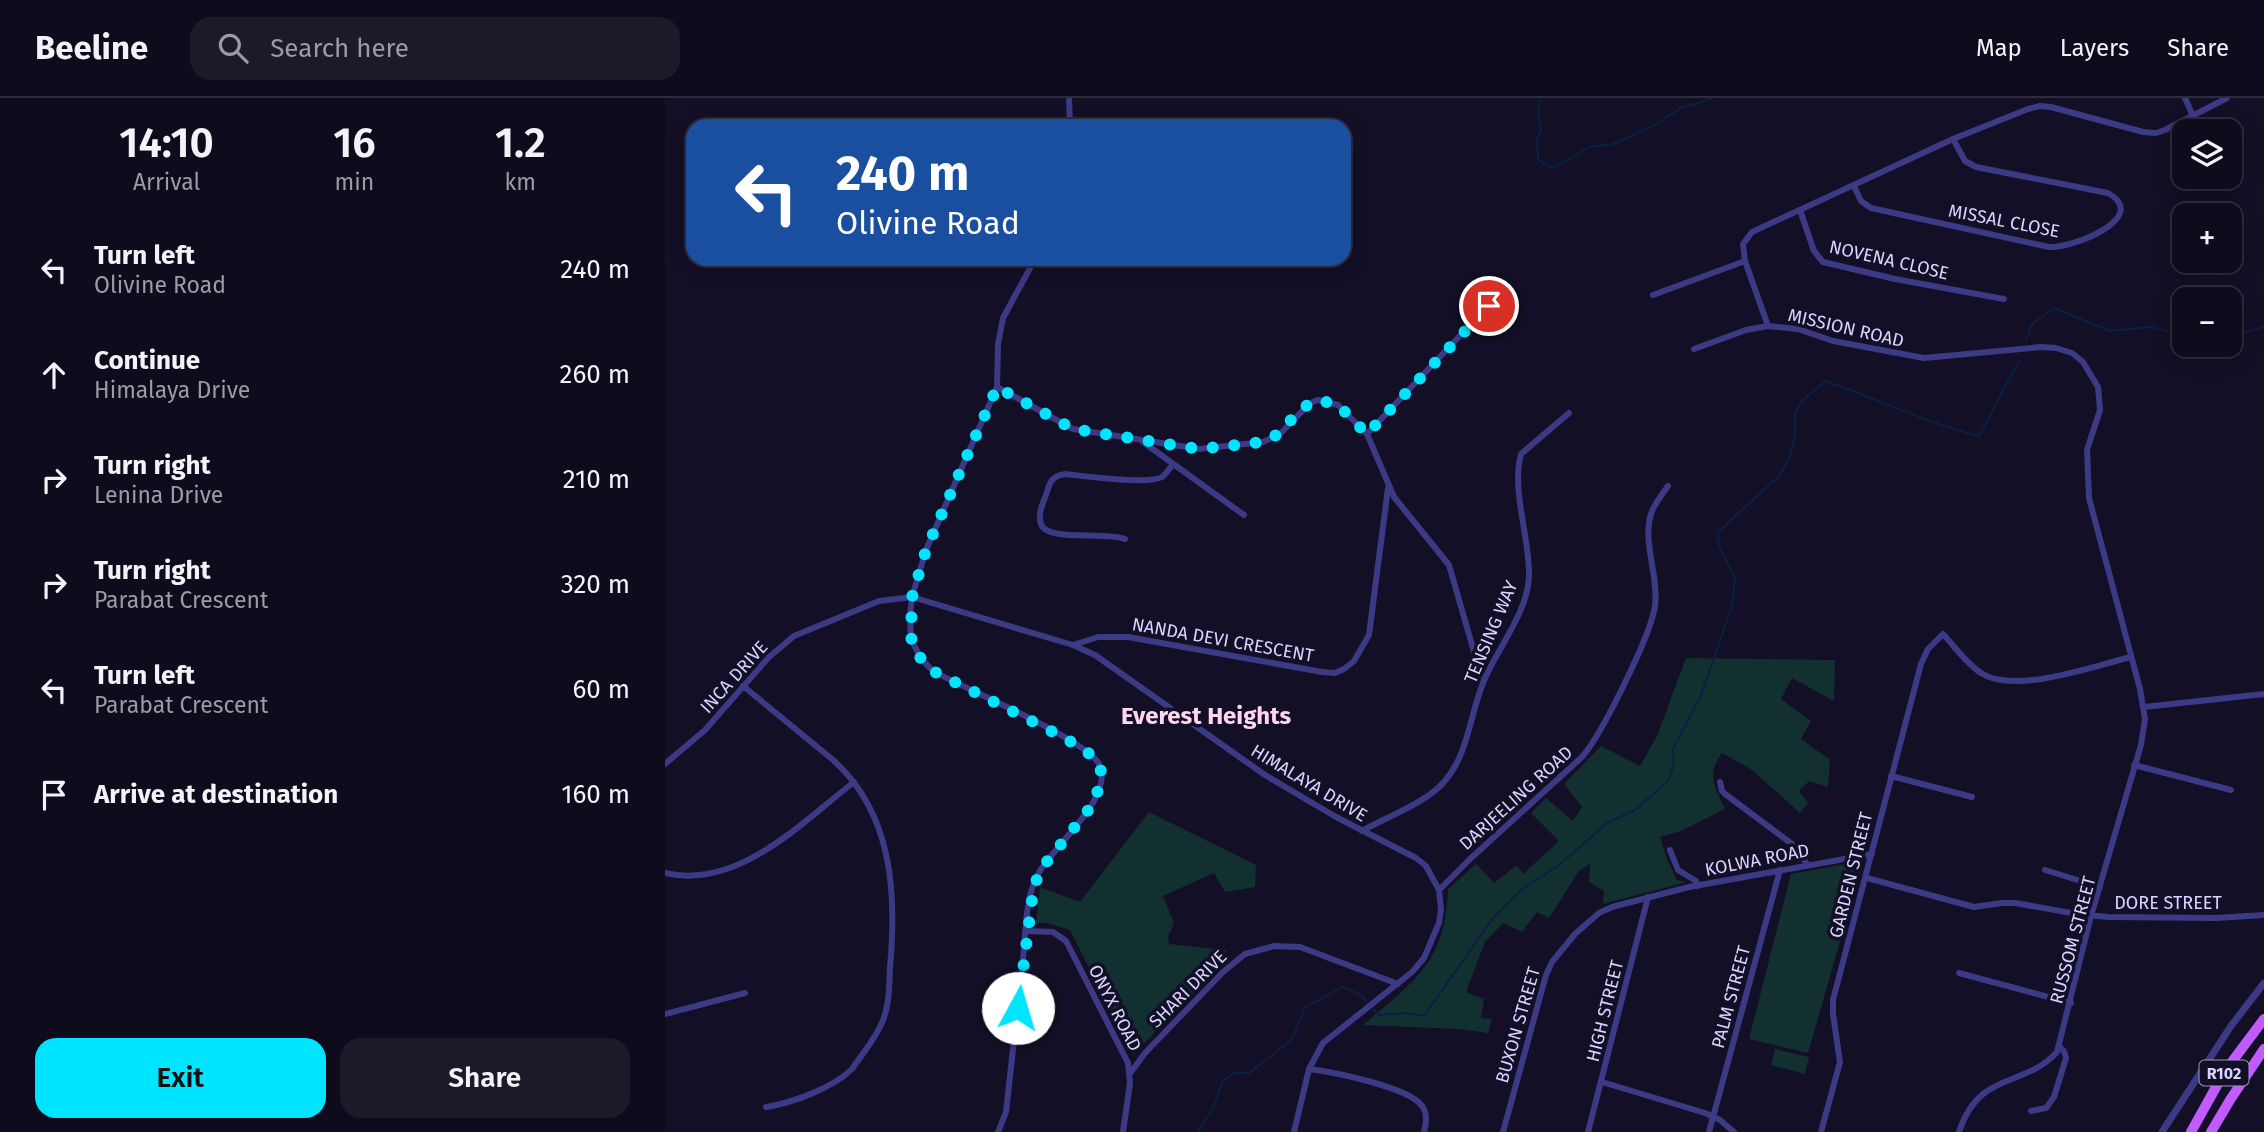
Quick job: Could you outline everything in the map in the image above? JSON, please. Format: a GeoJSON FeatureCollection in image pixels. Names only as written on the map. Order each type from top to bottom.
{"type":"FeatureCollection","features":[{"type":"Feature","properties":{"kind":"main road","name":"R102"},"geometry":{"type":"LineString","coordinates":[[2191,1132],[2225,1071],[2264,1019]]}},
{"type":"Feature","properties":{"kind":"main road","name":"R102"},"geometry":{"type":"LineString","coordinates":[[2211,1132],[2264,1049]]}},
{"type":"Feature","properties":{"kind":"street"},"geometry":{"type":"LineString","coordinates":[[1069,98],[1070,119]]}},
{"type":"Feature","properties":{"kind":"street"},"geometry":{"type":"LineString","coordinates":[[2185,98],[2193,116]]}},
{"type":"Feature","properties":{"kind":"street"},"geometry":{"type":"LineString","coordinates":[[1653,295],[1745,261],[1742,251],[1746,238],[1752,232],[1953,139],[2028,109],[2040,106],[2150,133],[2165,130],[2227,98]]}},
{"type":"Feature","properties":{"kind":"street","name":"MISSAL CLOSE"},"geometry":{"type":"LineString","coordinates":[[1854,186],[1861,201],[1879,211],[2049,247],[2074,244],[2106,228],[2119,217],[2119,202],[2108,194],[1976,167],[1965,161],[1953,139]]}},
{"type":"Feature","properties":{"kind":"street","name":"NOVENA CLOSE"},"geometry":{"type":"LineString","coordinates":[[1800,210],[1814,251],[1823,262],[1895,279],[2004,299]]}},
{"type":"Feature","properties":{"kind":"street","name":"MISSION ROAD"},"geometry":{"type":"LineString","coordinates":[[1745,261],[1768,326],[1798,329],[1833,341],[1924,359],[2041,347],[2056,348],[2083,362],[2098,387],[2101,400],[2101,410],[2087,450],[2089,498],[2144,708]]}},
{"type":"Feature","properties":{"kind":"street"},"geometry":{"type":"LineString","coordinates":[[997,1132],[1006,1112],[1030,900],[1038,874],[1090,808],[1101,782],[1098,763],[1084,750],[1046,727],[933,671],[916,653],[912,644],[912,597],[926,550],[997,387],[998,344],[1003,318],[1031,266]]}},
{"type":"Feature","properties":{"kind":"street"},"geometry":{"type":"LineString","coordinates":[[1367,434],[1489,306]]}},
{"type":"Feature","properties":{"kind":"street"},"geometry":{"type":"LineString","coordinates":[[1694,349],[1746,330],[1768,326]]}},
{"type":"Feature","properties":{"kind":"street"},"geometry":{"type":"LineString","coordinates":[[997,387],[1073,429],[1199,449],[1263,442],[1280,434],[1304,407],[1318,400],[1338,405],[1367,434],[1380,461],[1388,487],[1449,565],[1483,683]]}},
{"type":"Feature","properties":{"kind":"street","name":"TENSING WAY"},"geometry":{"type":"LineString","coordinates":[[1362,831],[1431,794],[1444,783],[1461,751],[1483,683],[1521,606],[1529,579],[1518,478],[1521,454],[1569,413]]}},
{"type":"Feature","properties":{"kind":"street"},"geometry":{"type":"LineString","coordinates":[[1141,441],[1244,515]]}},
{"type":"Feature","properties":{"kind":"street"},"geometry":{"type":"LineString","coordinates":[[1125,539],[1101,534],[1053,534],[1044,530],[1040,514],[1051,480],[1065,474],[1155,479],[1162,477],[1173,464]]}},
{"type":"Feature","properties":{"kind":"street","name":"DARJEELING ROAD"},"geometry":{"type":"LineString","coordinates":[[1439,890],[1469,859],[1582,757],[1597,738],[1651,624],[1656,592],[1649,524],[1654,507],[1668,486]]}},
{"type":"Feature","properties":{"kind":"street","name":"NANDA DEVI CRESCENT"},"geometry":{"type":"LineString","coordinates":[[1073,645],[1098,637],[1128,637],[1322,672],[1335,673],[1344,669],[1354,661],[1369,635],[1388,487]]}},
{"type":"Feature","properties":{"kind":"street","name":"HIMALAYA DRIVE"},"geometry":{"type":"LineString","coordinates":[[912,597],[1095,654],[1265,775],[1362,831],[1416,858],[1426,866],[1439,890]]}},
{"type":"Feature","properties":{"kind":"street","name":"INCA DRIVE"},"geometry":{"type":"LineString","coordinates":[[665,764],[705,730],[769,657],[794,636],[879,601],[912,597]]}},
{"type":"Feature","properties":{"kind":"street","name":"GARDEN STREET"},"geometry":{"type":"LineString","coordinates":[[1821,1132],[1840,1062],[1833,1000],[1925,654],[1944,634],[1970,664],[1983,674],[2008,682],[2039,679],[2131,657]]}},
{"type":"Feature","properties":{"kind":"street"},"geometry":{"type":"LineString","coordinates":[[743,686],[832,759],[863,793],[877,821],[890,867],[893,932],[884,1017],[846,1074],[791,1101],[766,1107]]}},
{"type":"Feature","properties":{"kind":"street"},"geometry":{"type":"LineString","coordinates":[[2144,708],[2264,694]]}},
{"type":"Feature","properties":{"kind":"street","name":"RUSSOM STREET"},"geometry":{"type":"LineString","coordinates":[[1959,1132],[1973,1103],[1982,1095],[2008,1079],[2048,1061],[2059,1046],[2091,916],[2145,727],[2144,708]]}},
{"type":"Feature","properties":{"kind":"street"},"geometry":{"type":"LineString","coordinates":[[2134,765],[2231,790]]}},
{"type":"Feature","properties":{"kind":"street"},"geometry":{"type":"LineString","coordinates":[[1891,776],[1972,797]]}},
{"type":"Feature","properties":{"kind":"street"},"geometry":{"type":"LineString","coordinates":[[665,873],[687,877],[706,876],[746,861],[787,835],[854,782]]}},
{"type":"Feature","properties":{"kind":"street"},"geometry":{"type":"LineString","coordinates":[[1720,782],[1725,794],[1792,844],[1807,864]]}},
{"type":"Feature","properties":{"kind":"street"},"geometry":{"type":"LineString","coordinates":[[1670,850],[1678,870],[1696,881],[1697,886]]}},
{"type":"Feature","properties":{"kind":"street","name":"KOLWA ROAD"},"geometry":{"type":"LineString","coordinates":[[1648,897],[1807,864],[1872,854]]}},
{"type":"Feature","properties":{"kind":"street","name":"PALM STREET"},"geometry":{"type":"LineString","coordinates":[[1709,1132],[1780,870]]}},
{"type":"Feature","properties":{"kind":"street"},"geometry":{"type":"LineString","coordinates":[[2045,870],[2100,887]]}},
{"type":"Feature","properties":{"kind":"street","name":"DORE STREET"},"geometry":{"type":"LineString","coordinates":[[1867,878],[1965,905],[2015,904],[2091,916],[2215,918],[2264,915]]}},
{"type":"Feature","properties":{"kind":"street"},"geometry":{"type":"LineString","coordinates":[[1294,1132],[1309,1069],[1323,1043],[1412,972],[1433,943],[1441,909],[1439,890]]}},
{"type":"Feature","properties":{"kind":"street","name":"HIGH STREET"},"geometry":{"type":"LineString","coordinates":[[1588,1132],[1648,897]]}},
{"type":"Feature","properties":{"kind":"street","name":"BUXON STREET"},"geometry":{"type":"LineString","coordinates":[[1503,1132],[1546,975],[1552,962],[1575,934],[1599,913],[1612,906],[1648,897]]}},
{"type":"Feature","properties":{"kind":"street","name":"ONYX ROAD"},"geometry":{"type":"LineString","coordinates":[[1026,930],[1053,932],[1066,941],[1131,1072],[1123,1132]]}},
{"type":"Feature","properties":{"kind":"street","name":"SHARI DRIVE"},"geometry":{"type":"LineString","coordinates":[[1131,1072],[1145,1053],[1223,972],[1245,954],[1274,946],[1300,947],[1398,984]]}},
{"type":"Feature","properties":{"kind":"street"},"geometry":{"type":"LineString","coordinates":[[1959,974],[2071,1003]]}},
{"type":"Feature","properties":{"kind":"street"},"geometry":{"type":"LineString","coordinates":[[2162,1132],[2231,1026],[2264,983]]}},
{"type":"Feature","properties":{"kind":"street"},"geometry":{"type":"LineString","coordinates":[[665,1014],[745,993]]}},
{"type":"Feature","properties":{"kind":"street"},"geometry":{"type":"LineString","coordinates":[[2031,1111],[2040,1110],[2051,1103],[2066,1056],[2059,1046]]}},
{"type":"Feature","properties":{"kind":"street"},"geometry":{"type":"LineString","coordinates":[[2048,1061],[2063,1068]]}},
{"type":"Feature","properties":{"kind":"street"},"geometry":{"type":"LineString","coordinates":[[1309,1069],[1352,1077],[1417,1101],[1426,1115],[1424,1132]]}},
{"type":"Feature","properties":{"kind":"street"},"geometry":{"type":"LineString","coordinates":[[1602,1082],[1713,1117],[1734,1132]]}},
{"type":"Feature","properties":{"kind":"green space"},"geometry":{"type":"Polygon","coordinates":[[[1686,658],[1835,660],[1834,701],[1792,678],[1781,699],[1811,721],[1801,739],[1830,760],[1828,787],[1809,781],[1799,791],[1808,803],[1800,813],[1752,770],[1722,753],[1714,768],[1713,781],[1725,809],[1681,831],[1660,837],[1677,880],[1687,882],[1603,904],[1604,891],[1589,882],[1590,864],[1579,871],[1549,918],[1537,912],[1522,932],[1503,923],[1485,942],[1466,992],[1484,999],[1481,1018],[1492,1019],[1488,1033],[1363,1025],[1424,968],[1441,936],[1448,889],[1476,864],[1494,883],[1517,865],[1523,874],[1559,841],[1531,813],[1546,798],[1573,821],[1582,807],[1564,784],[1601,746],[1640,766],[1657,736],[1686,658]]]}},
{"type":"Feature","properties":{"kind":"green space"},"geometry":{"type":"Polygon","coordinates":[[[1149,812],[1256,865],[1255,887],[1225,892],[1214,873],[1163,896],[1174,923],[1168,937],[1169,944],[1225,950],[1227,958],[1133,1055],[1070,930],[1047,923],[1036,923],[1040,887],[1080,902],[1149,812]]]}},
{"type":"Feature","properties":{"kind":"green space"},"geometry":{"type":"Polygon","coordinates":[[[1863,861],[1808,1053],[1749,1039],[1791,874],[1863,861]]]}},
{"type":"Feature","properties":{"kind":"green space"},"geometry":{"type":"Polygon","coordinates":[[[1775,1049],[1809,1057],[1805,1074],[1771,1065],[1775,1049]]]}},
{"type":"Feature","properties":{"kind":"waterway"},"geometry":{"type":"LineString","coordinates":[[1540,98],[1538,160],[1553,168],[1590,147],[1613,144],[1653,126],[1681,108],[1713,98]]}},
{"type":"Feature","properties":{"kind":"waterway"},"geometry":{"type":"LineString","coordinates":[[2026,340],[2031,325],[2054,308],[2110,331],[2151,327],[2172,333]]}},
{"type":"Feature","properties":{"kind":"waterway"},"geometry":{"type":"LineString","coordinates":[[2242,333],[2264,327]]}},
{"type":"Feature","properties":{"kind":"waterway"},"geometry":{"type":"LineString","coordinates":[[1198,1132],[1213,1108],[1223,1081],[1234,1073],[1249,1073],[1285,1045],[1293,1037],[1305,1007],[1343,987],[1361,995],[1379,1015],[1404,1013],[1424,1016],[1493,918],[1522,889],[1558,866],[1607,823],[1635,810],[1668,781],[1674,764],[1672,751],[1701,695],[1732,606],[1735,579],[1720,549],[1717,533],[1780,475],[1791,454],[1795,412],[1803,400],[1826,381],[1921,418],[1979,436],[2019,361]]}},
{"type":"Feature","properties":{"kind":"district","name":"Everest Heights"},"geometry":{"type":"Point","coordinates":[1206,716]}},
{"type":"Feature","properties":{"kind":"route"},"geometry":{"type":"LineString","coordinates":[[1018,1008],[1034,885],[1045,864],[1090,808],[1101,782],[1101,771],[1093,756],[1065,738],[933,671],[916,653],[911,635],[912,597],[921,563],[997,387],[1073,429],[1187,448],[1210,449],[1263,442],[1280,434],[1304,407],[1318,400],[1338,405],[1367,434],[1489,306]]}}]}
